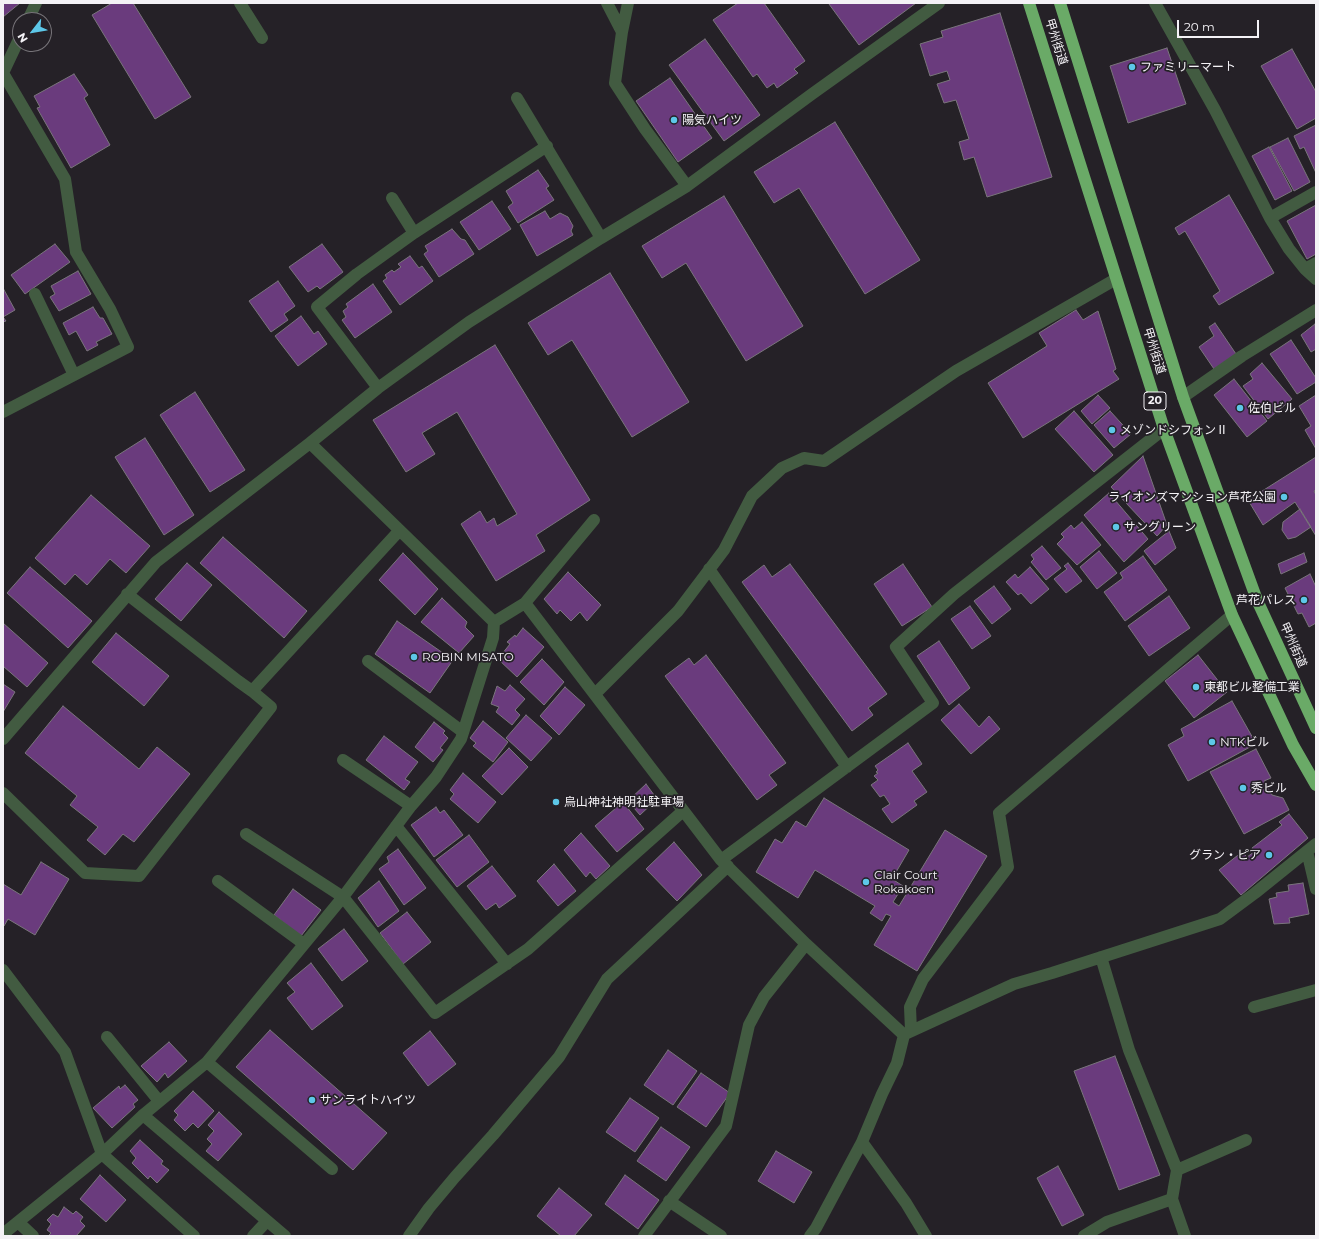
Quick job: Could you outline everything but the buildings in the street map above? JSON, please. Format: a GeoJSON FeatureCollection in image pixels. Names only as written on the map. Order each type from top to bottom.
{"type":"FeatureCollection","features":[{"type":"Feature","properties":{"kind":"highway","name":"甲州街道"},"geometry":{"type":"LineString","coordinates":[[1030,3],[1164,429],[1232,615],[1293,745],[1316,785]]}},
{"type":"Feature","properties":{"kind":"highway","name":"甲州街道"},"geometry":{"type":"LineString","coordinates":[[1060,3],[1183,397],[1257,600],[1316,728]]}},
{"type":"Feature","properties":{"kind":"street"},"geometry":{"type":"LineString","coordinates":[[240,3],[262,38]]}},
{"type":"Feature","properties":{"kind":"street"},"geometry":{"type":"LineString","coordinates":[[607,3],[622,32]]}},
{"type":"Feature","properties":{"kind":"street"},"geometry":{"type":"LineString","coordinates":[[628,3],[622,32],[615,83],[687,186]]}},
{"type":"Feature","properties":{"kind":"street"},"geometry":{"type":"LineString","coordinates":[[3,739],[156,562],[310,443],[378,388],[469,322],[601,238],[687,186],[939,3]]}},
{"type":"Feature","properties":{"kind":"street"},"geometry":{"type":"LineString","coordinates":[[1155,3],[1215,110],[1270,218],[1289,249],[1311,266],[1316,279]]}},
{"type":"Feature","properties":{"kind":"street"},"geometry":{"type":"LineString","coordinates":[[3,412],[128,347],[110,309],[76,252],[65,179],[3,73],[13,52]]}},
{"type":"Feature","properties":{"kind":"street"},"geometry":{"type":"LineString","coordinates":[[517,98],[601,238]]}},
{"type":"Feature","properties":{"kind":"street"},"geometry":{"type":"LineString","coordinates":[[378,388],[317,306],[357,274],[414,233],[547,146]]}},
{"type":"Feature","properties":{"kind":"street"},"geometry":{"type":"LineString","coordinates":[[1270,218],[1316,192]]}},
{"type":"Feature","properties":{"kind":"street"},"geometry":{"type":"LineString","coordinates":[[392,198],[414,233]]}},
{"type":"Feature","properties":{"kind":"street"},"geometry":{"type":"LineString","coordinates":[[594,694],[678,611],[724,550],[752,496],[782,468],[804,458],[824,461],[956,371],[1116,279]]}},
{"type":"Feature","properties":{"kind":"street"},"geometry":{"type":"LineString","coordinates":[[34,294],[74,375]]}},
{"type":"Feature","properties":{"kind":"street"},"geometry":{"type":"LineString","coordinates":[[1183,397],[1242,356],[1316,310]]}},
{"type":"Feature","properties":{"kind":"street"},"geometry":{"type":"LineString","coordinates":[[409,1236],[429,1208],[559,1057],[606,979],[724,863],[847,767],[933,703],[896,647],[954,594],[1164,429]]}},
{"type":"Feature","properties":{"kind":"street"},"geometry":{"type":"LineString","coordinates":[[3,1234],[102,1154],[143,1115],[207,1062],[343,897],[411,806],[436,777],[463,732],[493,638],[494,622],[310,443]]}},
{"type":"Feature","properties":{"kind":"street"},"geometry":{"type":"LineString","coordinates":[[494,622],[525,603],[594,520]]}},
{"type":"Feature","properties":{"kind":"street"},"geometry":{"type":"LineString","coordinates":[[252,691],[399,531]]}},
{"type":"Feature","properties":{"kind":"street"},"geometry":{"type":"LineString","coordinates":[[709,569],[847,767]]}},
{"type":"Feature","properties":{"kind":"street"},"geometry":{"type":"LineString","coordinates":[[3,793],[85,873],[140,876],[271,707],[127,594]]}},
{"type":"Feature","properties":{"kind":"street"},"geometry":{"type":"LineString","coordinates":[[525,603],[724,863],[806,944],[908,1033]]}},
{"type":"Feature","properties":{"kind":"street"},"geometry":{"type":"LineString","coordinates":[[810,1236],[816,1228],[862,1142],[897,1063],[908,1033],[910,1007],[923,979],[1008,867],[999,813],[1232,615]]}},
{"type":"Feature","properties":{"kind":"street"},"geometry":{"type":"LineString","coordinates":[[368,661],[463,732]]}},
{"type":"Feature","properties":{"kind":"street"},"geometry":{"type":"LineString","coordinates":[[343,760],[411,806]]}},
{"type":"Feature","properties":{"kind":"street"},"geometry":{"type":"LineString","coordinates":[[246,834],[343,897],[435,1013],[528,949],[683,810]]}},
{"type":"Feature","properties":{"kind":"street"},"geometry":{"type":"LineString","coordinates":[[396,826],[507,964]]}},
{"type":"Feature","properties":{"kind":"street"},"geometry":{"type":"LineString","coordinates":[[908,1033],[1014,984],[1220,919],[1312,848]]}},
{"type":"Feature","properties":{"kind":"street"},"geometry":{"type":"LineString","coordinates":[[1312,848],[1316,889]]}},
{"type":"Feature","properties":{"kind":"street"},"geometry":{"type":"LineString","coordinates":[[218,881],[304,944]]}},
{"type":"Feature","properties":{"kind":"street"},"geometry":{"type":"LineString","coordinates":[[644,1236],[726,1126],[749,1025],[764,997],[806,944]]}},
{"type":"Feature","properties":{"kind":"street"},"geometry":{"type":"LineString","coordinates":[[1101,957],[1130,1050],[1177,1170],[1172,1199],[1185,1236]]}},
{"type":"Feature","properties":{"kind":"street"},"geometry":{"type":"LineString","coordinates":[[3,970],[65,1052],[102,1154],[194,1236]]}},
{"type":"Feature","properties":{"kind":"street"},"geometry":{"type":"LineString","coordinates":[[1254,1007],[1316,990]]}},
{"type":"Feature","properties":{"kind":"street"},"geometry":{"type":"LineString","coordinates":[[107,1037],[159,1101]]}},
{"type":"Feature","properties":{"kind":"street"},"geometry":{"type":"LineString","coordinates":[[207,1062],[332,1169]]}},
{"type":"Feature","properties":{"kind":"street"},"geometry":{"type":"LineString","coordinates":[[143,1115],[286,1236]]}},
{"type":"Feature","properties":{"kind":"street"},"geometry":{"type":"LineString","coordinates":[[1177,1170],[1246,1140]]}},
{"type":"Feature","properties":{"kind":"street"},"geometry":{"type":"LineString","coordinates":[[862,1142],[906,1203],[926,1236]]}},
{"type":"Feature","properties":{"kind":"street"},"geometry":{"type":"LineString","coordinates":[[1084,1236],[1106,1222],[1172,1199]]}},
{"type":"Feature","properties":{"kind":"street"},"geometry":{"type":"LineString","coordinates":[[669,1201],[722,1236]]}},
{"type":"Feature","properties":{"kind":"street"},"geometry":{"type":"LineString","coordinates":[[254,1236],[267,1221]]}},
{"type":"Feature","properties":{"kind":"street"},"geometry":{"type":"LineString","coordinates":[[18,1222],[33,1236]]}},
{"type":"Feature","properties":{"kind":"place","name":"ファミリーマート"},"geometry":{"type":"Point","coordinates":[1132,67]}},
{"type":"Feature","properties":{"kind":"place","name":"陽気ハイツ"},"geometry":{"type":"Point","coordinates":[674,120]}},
{"type":"Feature","properties":{"kind":"place","name":"佐伯ビル"},"geometry":{"type":"Point","coordinates":[1240,408]}},
{"type":"Feature","properties":{"kind":"place","name":"メゾンドシフォンⅡ"},"geometry":{"type":"Point","coordinates":[1112,430]}},
{"type":"Feature","properties":{"kind":"place","name":"ライオンズマンション芦花公園"},"geometry":{"type":"Point","coordinates":[1284,497]}},
{"type":"Feature","properties":{"kind":"place","name":"サングリーン"},"geometry":{"type":"Point","coordinates":[1116,527]}},
{"type":"Feature","properties":{"kind":"place","name":"芦花パレス"},"geometry":{"type":"Point","coordinates":[1304,600]}},
{"type":"Feature","properties":{"kind":"place","name":"ROBIN MISATO"},"geometry":{"type":"Point","coordinates":[414,657]}},
{"type":"Feature","properties":{"kind":"place","name":"東都ビル整備工業"},"geometry":{"type":"Point","coordinates":[1196,687]}},
{"type":"Feature","properties":{"kind":"place","name":"NTKビル"},"geometry":{"type":"Point","coordinates":[1212,742]}},
{"type":"Feature","properties":{"kind":"place","name":"秀ビル"},"geometry":{"type":"Point","coordinates":[1243,788]}},
{"type":"Feature","properties":{"kind":"place","name":"烏山神社神明社駐車場"},"geometry":{"type":"Point","coordinates":[556,802]}},
{"type":"Feature","properties":{"kind":"place","name":"グラン・ピア"},"geometry":{"type":"Point","coordinates":[1269,855]}},
{"type":"Feature","properties":{"kind":"place","name":"Clair Court Rokakoen"},"geometry":{"type":"Point","coordinates":[866,882]}},
{"type":"Feature","properties":{"kind":"place","name":"サンライトハイツ"},"geometry":{"type":"Point","coordinates":[312,1100]}}]}
